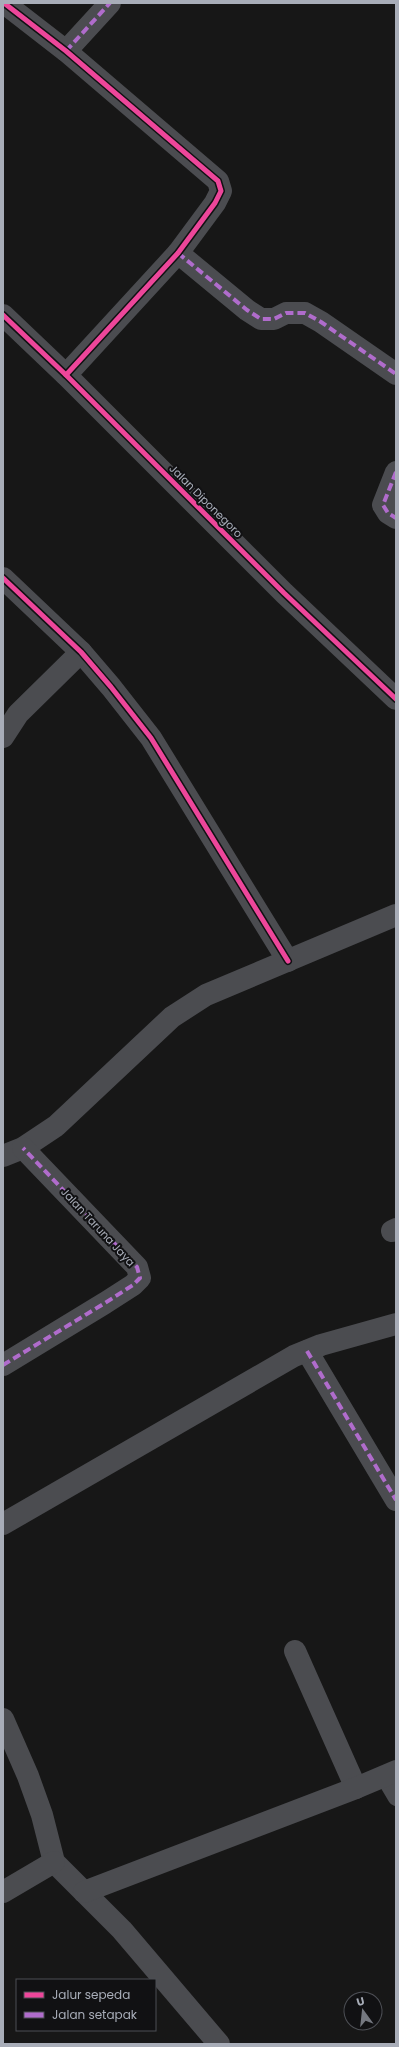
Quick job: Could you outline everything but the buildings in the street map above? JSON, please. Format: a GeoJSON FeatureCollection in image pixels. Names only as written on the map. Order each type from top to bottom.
{"type":"FeatureCollection","features":[{"type":"Feature","properties":{"kind":"street"},"geometry":{"type":"LineString","coordinates":[[4,3],[66,51],[218,181],[221,191],[215,203],[178,253],[66,375]]}},
{"type":"Feature","properties":{"kind":"street"},"geometry":{"type":"LineString","coordinates":[[66,51],[110,3]]}},
{"type":"Feature","properties":{"kind":"street"},"geometry":{"type":"LineString","coordinates":[[178,253],[247,310],[261,319],[274,319],[286,313],[305,313],[321,322],[396,374]]}},
{"type":"Feature","properties":{"kind":"street","name":"Jalan Diponegoro"},"geometry":{"type":"LineString","coordinates":[[3,315],[66,375],[284,593],[396,699]]}},
{"type":"Feature","properties":{"kind":"street"},"geometry":{"type":"LineString","coordinates":[[396,472],[383,505],[388,513],[396,518]]}},
{"type":"Feature","properties":{"kind":"street"},"geometry":{"type":"LineString","coordinates":[[3,578],[81,652],[151,738],[288,961]]}},
{"type":"Feature","properties":{"kind":"street"},"geometry":{"type":"LineString","coordinates":[[3,736],[18,714],[81,652]]}},
{"type":"Feature","properties":{"kind":"street"},"geometry":{"type":"LineString","coordinates":[[3,1156],[23,1148],[56,1126],[172,1017],[187,1005],[206,994],[396,915]]}},
{"type":"Feature","properties":{"kind":"street","name":"Jalan Taruna Jaya"},"geometry":{"type":"LineString","coordinates":[[3,1365],[105,1303],[133,1285],[140,1278],[137,1267],[23,1148]]}},
{"type":"Feature","properties":{"kind":"street"},"geometry":{"type":"LineString","coordinates":[[3,1524],[294,1356],[321,1345],[396,1324]]}},
{"type":"Feature","properties":{"kind":"street"},"geometry":{"type":"LineString","coordinates":[[307,1351],[396,1500]]}},
{"type":"Feature","properties":{"kind":"street"},"geometry":{"type":"LineString","coordinates":[[294,1651],[356,1788]]}},
{"type":"Feature","properties":{"kind":"street"},"geometry":{"type":"LineString","coordinates":[[3,1719],[28,1776],[42,1815],[54,1862],[122,1930],[219,2044]]}},
{"type":"Feature","properties":{"kind":"street"},"geometry":{"type":"LineString","coordinates":[[84,1892],[390,1774]]}},
{"type":"Feature","properties":{"kind":"street"},"geometry":{"type":"LineString","coordinates":[[3,1892],[54,1862]]}},
{"type":"Feature","properties":{"kind":"lane"},"geometry":{"type":"LineString","coordinates":[[390,1774],[396,1798]]}},
{"type":"Feature","properties":{"kind":"marked path"},"geometry":{"type":"LineString","coordinates":[[66,51],[110,3]]}},
{"type":"Feature","properties":{"kind":"marked path"},"geometry":{"type":"LineString","coordinates":[[178,253],[247,310],[261,319],[274,319],[286,313],[305,313],[321,322],[396,374]]}},
{"type":"Feature","properties":{"kind":"marked path"},"geometry":{"type":"LineString","coordinates":[[396,472],[383,505],[388,513],[396,518]]}},
{"type":"Feature","properties":{"kind":"marked path"},"geometry":{"type":"LineString","coordinates":[[3,1365],[105,1303],[133,1285],[140,1278],[137,1267],[23,1148]]}},
{"type":"Feature","properties":{"kind":"marked path"},"geometry":{"type":"LineString","coordinates":[[307,1351],[396,1500]]}},
{"type":"Feature","properties":{"kind":"cycle path"},"geometry":{"type":"LineString","coordinates":[[4,3],[66,51],[218,181],[221,191],[215,203],[178,253],[66,375]]}},
{"type":"Feature","properties":{"kind":"cycle path"},"geometry":{"type":"LineString","coordinates":[[3,315],[66,375],[284,593],[396,699]]}},
{"type":"Feature","properties":{"kind":"cycle path"},"geometry":{"type":"LineString","coordinates":[[3,578],[81,652],[151,738],[288,961]]}}]}
